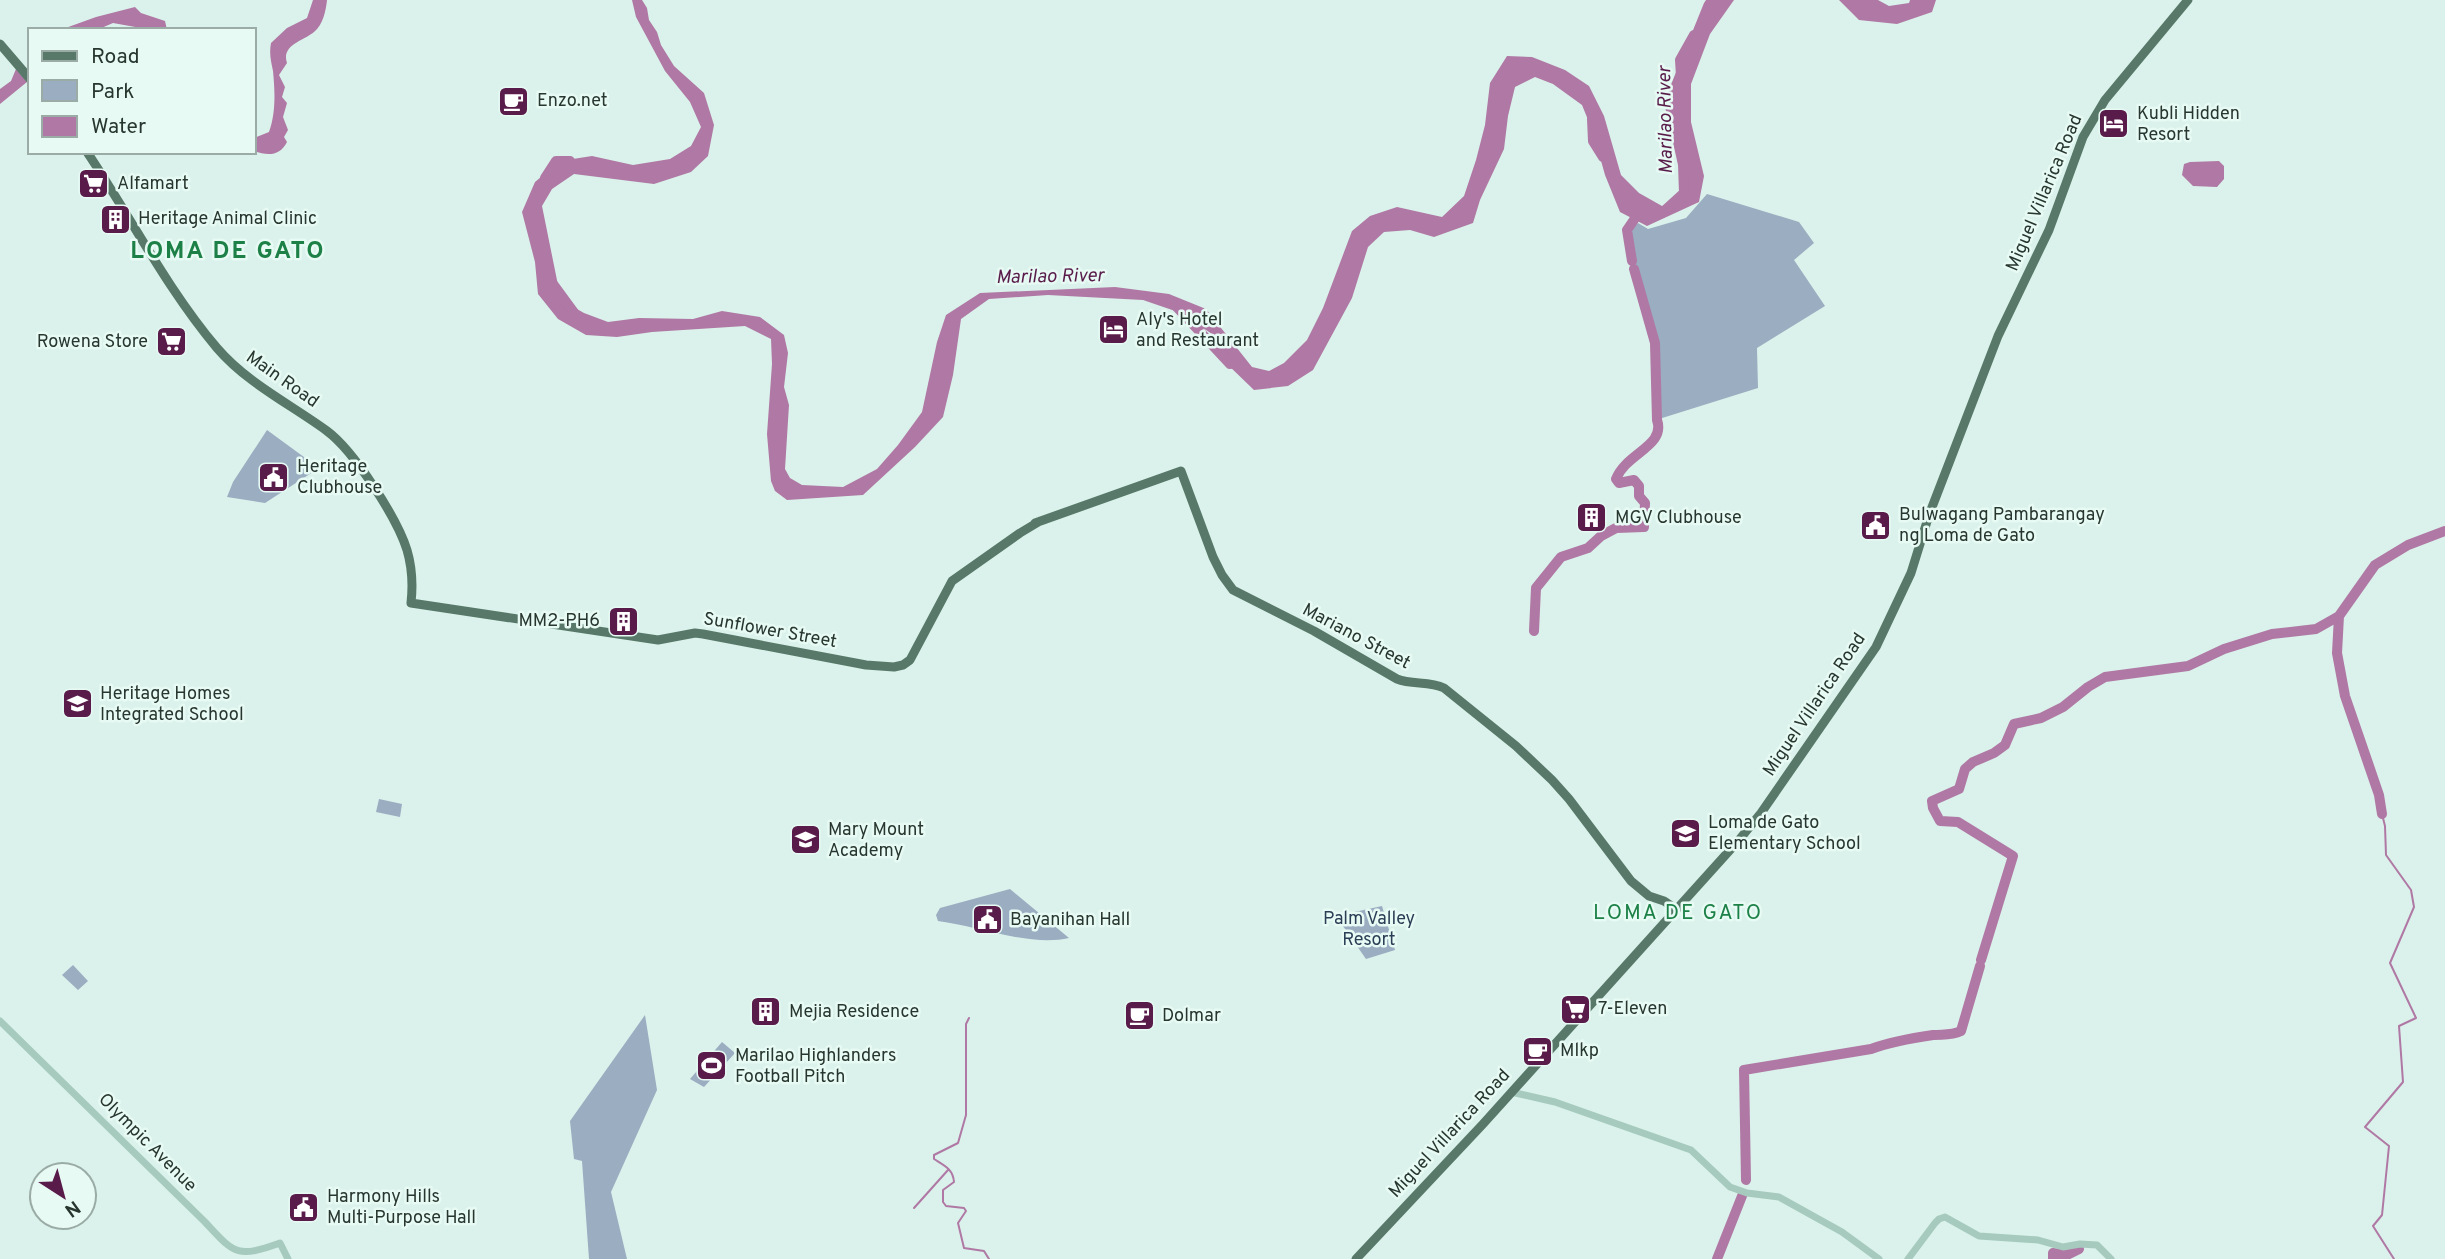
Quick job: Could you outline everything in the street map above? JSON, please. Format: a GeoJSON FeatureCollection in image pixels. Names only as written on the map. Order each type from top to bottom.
{"type":"FeatureCollection","features":[{"type":"Feature","properties":{"kind":"main road","name":"Miguel Villarica Road"},"geometry":{"type":"LineString","coordinates":[[1356,1259],[1723,859],[1760,813],[1876,646],[1911,573],[1929,515],[1993,349],[2049,230],[2083,137],[2105,100],[2188,0]]}},
{"type":"Feature","properties":{"kind":"main road"},"geometry":{"type":"LineString","coordinates":[[0,44],[28,77]]}},
{"type":"Feature","properties":{"kind":"main road","name":"Main Road"},"geometry":{"type":"LineString","coordinates":[[88,154],[181,299],[218,349],[239,372],[327,432],[354,459],[395,522],[403,540],[410,568],[411,603]]}},
{"type":"Feature","properties":{"kind":"main road","name":"Mariano Street"},"geometry":{"type":"LineString","coordinates":[[1181,471],[1213,557],[1233,590],[1314,631],[1397,679],[1406,683],[1434,684],[1444,688],[1517,746],[1552,780],[1632,881],[1649,896],[1676,909]]}},
{"type":"Feature","properties":{"kind":"main road","name":"Sunflower Street"},"geometry":{"type":"LineString","coordinates":[[411,603],[658,640],[695,633],[704,634],[866,665],[894,667],[910,660],[952,581],[1020,533],[1040,521],[1181,471]]}},
{"type":"Feature","properties":{"kind":"street","name":"Olympic Avenue"},"geometry":{"type":"LineString","coordinates":[[0,1021],[205,1222],[236,1257],[256,1257],[280,1243],[288,1259]]}},
{"type":"Feature","properties":{"kind":"street"},"geometry":{"type":"LineString","coordinates":[[1511,1092],[1555,1102],[1691,1150],[1731,1187],[1738,1191],[1779,1197],[1842,1232],[1879,1259]]}},
{"type":"Feature","properties":{"kind":"street"},"geometry":{"type":"LineString","coordinates":[[1908,1259],[1934,1223],[1945,1217],[1979,1236],[2038,1240],[2063,1247],[2091,1244],[2102,1248],[2111,1259]]}},
{"type":"Feature","properties":{"kind":"green space"},"geometry":{"type":"Polygon","coordinates":[[[1707,194],[1799,222],[1814,243],[1794,260],[1825,306],[1757,348],[1758,388],[1659,419],[1657,345],[1628,231],[1638,223],[1648,229],[1686,218],[1707,194]]]}},
{"type":"Feature","properties":{"kind":"green space"},"geometry":{"type":"Polygon","coordinates":[[[267,430],[319,468],[265,503],[227,497],[233,482],[267,430]]]}},
{"type":"Feature","properties":{"kind":"green space"},"geometry":{"type":"Polygon","coordinates":[[[379,799],[402,804],[400,817],[376,812],[379,799]]]}},
{"type":"Feature","properties":{"kind":"green space"},"geometry":{"type":"Polygon","coordinates":[[[1010,889],[1069,938],[1021,938],[938,921],[936,915],[940,908],[1010,889]]]}},
{"type":"Feature","properties":{"kind":"green space","name":"Palm Valley Resort"},"geometry":{"type":"Polygon","coordinates":[[[1382,906],[1395,950],[1366,959],[1336,916],[1382,906]]]}},
{"type":"Feature","properties":{"kind":"green space"},"geometry":{"type":"Polygon","coordinates":[[[73,965],[88,981],[78,990],[62,975],[73,965]]]}},
{"type":"Feature","properties":{"kind":"green space"},"geometry":{"type":"Polygon","coordinates":[[[645,1015],[657,1090],[611,1192],[627,1259],[589,1259],[582,1161],[574,1159],[570,1121],[645,1015]]]}},
{"type":"Feature","properties":{"kind":"green space","name":"Marilao Highlanders Football Pitch"},"geometry":{"type":"Polygon","coordinates":[[[722,1042],[735,1053],[704,1087],[690,1079],[722,1042]]]}},
{"type":"Feature","properties":{"kind":"water"},"geometry":{"type":"Polygon","coordinates":[[[313,0],[327,0],[325,13],[317,29],[290,48],[286,57],[287,63],[279,75],[285,87],[282,97],[287,103],[283,117],[288,130],[284,137],[287,142],[281,150],[273,154],[256,152],[256,137],[269,132],[273,117],[271,43],[287,28],[307,18],[313,0]]]}},
{"type":"Feature","properties":{"kind":"water"},"geometry":{"type":"Polygon","coordinates":[[[632,0],[642,0],[661,45],[674,66],[704,93],[714,125],[708,156],[691,172],[654,184],[574,174],[552,189],[542,206],[561,300],[608,322],[639,318],[693,319],[722,311],[760,317],[784,335],[788,353],[784,387],[789,405],[785,469],[790,478],[802,485],[843,487],[877,469],[922,412],[937,342],[946,315],[980,293],[1115,287],[1169,294],[1206,309],[1252,367],[1269,371],[1284,363],[1307,340],[1323,308],[1352,231],[1370,216],[1397,207],[1442,217],[1464,196],[1485,125],[1490,83],[1507,56],[1532,57],[1565,70],[1589,86],[1604,116],[1621,175],[1639,193],[1662,206],[1672,204],[1688,184],[1678,165],[1664,102],[1706,0],[1734,0],[1710,34],[1691,84],[1691,122],[1704,176],[1699,202],[1647,226],[1620,212],[1582,105],[1553,84],[1535,77],[1515,87],[1504,149],[1480,200],[1473,223],[1434,237],[1410,230],[1384,232],[1368,247],[1352,298],[1313,370],[1288,386],[1254,390],[1226,363],[1212,334],[1181,313],[1143,300],[1048,295],[989,299],[961,319],[953,375],[943,417],[915,447],[863,495],[787,500],[775,491],[771,481],[767,434],[771,339],[745,326],[617,337],[586,335],[558,319],[538,294],[535,262],[522,212],[535,182],[560,161],[592,156],[633,165],[670,159],[691,146],[701,127],[690,102],[665,71],[636,17],[632,0]]]}},
{"type":"Feature","properties":{"kind":"water"},"geometry":{"type":"Polygon","coordinates":[[[1839,0],[1878,0],[1889,6],[1909,3],[1910,0],[1936,0],[1932,12],[1897,24],[1859,20],[1839,0]]]}},
{"type":"Feature","properties":{"kind":"water"},"geometry":{"type":"Polygon","coordinates":[[[135,7],[141,13],[165,21],[167,28],[141,28],[113,23],[101,28],[66,28],[135,7]]]}},
{"type":"Feature","properties":{"kind":"water"},"geometry":{"type":"Polygon","coordinates":[[[16,69],[27,82],[0,104],[0,89],[11,81],[16,69]]]}},
{"type":"Feature","properties":{"kind":"water"},"geometry":{"type":"Polygon","coordinates":[[[2219,161],[2224,166],[2224,179],[2217,187],[2193,186],[2182,175],[2184,164],[2219,161]]]}},
{"type":"Feature","properties":{"kind":"waterway","name":"Marilao River"},"geometry":{"type":"LineString","coordinates":[[1681,76],[1680,60],[1694,35]]}},
{"type":"Feature","properties":{"kind":"waterway","name":"Marilao River"},"geometry":{"type":"LineString","coordinates":[[1592,119],[1593,141],[1603,157]]}},
{"type":"Feature","properties":{"kind":"waterway","name":"Marilao River"},"geometry":{"type":"LineString","coordinates":[[545,178],[556,161],[570,161]]}},
{"type":"Feature","properties":{"kind":"waterway","name":"Marilao River"},"geometry":{"type":"LineString","coordinates":[[1662,213],[1684,193],[1683,164]]}},
{"type":"Feature","properties":{"kind":"waterway"},"geometry":{"type":"LineString","coordinates":[[1632,261],[1627,230],[1640,211]]}},
{"type":"Feature","properties":{"kind":"waterway"},"geometry":{"type":"LineString","coordinates":[[1534,631],[1536,588],[1561,557],[1588,548],[1601,536],[1616,528],[1644,527],[1645,503],[1639,496],[1639,486],[1634,480],[1619,483],[1616,479],[1628,462],[1651,443],[1658,429],[1655,343],[1634,269]]}},
{"type":"Feature","properties":{"kind":"waterway","name":"Marilao River"},"geometry":{"type":"LineString","coordinates":[[553,284],[575,314]]}},
{"type":"Feature","properties":{"kind":"waterway","name":"Marilao River"},"geometry":{"type":"LineString","coordinates":[[1176,306],[1230,364]]}},
{"type":"Feature","properties":{"kind":"waterway"},"geometry":{"type":"LineString","coordinates":[[2382,814],[2379,795],[2345,696],[2337,653],[2339,616],[2375,565],[2408,545],[2445,531]]}},
{"type":"Feature","properties":{"kind":"waterway"},"geometry":{"type":"LineString","coordinates":[[1981,960],[2013,856],[1958,822],[1940,821],[1932,801],[1959,789],[1965,769],[2005,745],[2014,724],[2041,718],[2063,707],[2105,677],[2188,666],[2224,649],[2272,634],[2316,629],[2339,616]]}},
{"type":"Feature","properties":{"kind":"waterway"},"geometry":{"type":"LineString","coordinates":[[2382,814],[2386,855],[2411,890],[2414,907],[2390,963],[2416,1018],[2399,1026],[2403,1082],[2365,1127],[2389,1146],[2382,1215],[2373,1226],[2394,1259]]}},
{"type":"Feature","properties":{"kind":"waterway"},"geometry":{"type":"LineString","coordinates":[[1746,1180],[1744,1070],[1961,1031],[1980,966]]}},
{"type":"Feature","properties":{"kind":"waterway"},"geometry":{"type":"LineString","coordinates":[[969,1018],[966,1024],[966,1115],[958,1143],[934,1155],[934,1159],[948,1168],[954,1182],[943,1190],[943,1202],[946,1206],[964,1208],[966,1211],[958,1223],[964,1248],[984,1251],[989,1259]]}},
{"type":"Feature","properties":{"kind":"waterway"},"geometry":{"type":"LineString","coordinates":[[914,1208],[948,1170]]}},
{"type":"Feature","properties":{"kind":"waterway"},"geometry":{"type":"LineString","coordinates":[[1717,1259],[1742,1196]]}},
{"type":"Feature","properties":{"kind":"waterway"},"geometry":{"type":"LineString","coordinates":[[2053,1259],[2053,1253],[2067,1255],[2079,1249]]}},
{"type":"Feature","properties":{"kind":"place","name":"Enzo.net"},"geometry":{"type":"Point","coordinates":[514,101]}},
{"type":"Feature","properties":{"kind":"place","name":"Kubli Hidden Resort"},"geometry":{"type":"Point","coordinates":[2114,124]}},
{"type":"Feature","properties":{"kind":"place","name":"Alfamart"},"geometry":{"type":"Point","coordinates":[94,184]}},
{"type":"Feature","properties":{"kind":"place","name":"Heritage Animal Clinic"},"geometry":{"type":"Point","coordinates":[115,219]}},
{"type":"Feature","properties":{"kind":"place","name":"Aly's Hotel and Restaurant"},"geometry":{"type":"Point","coordinates":[1113,330]}},
{"type":"Feature","properties":{"kind":"place","name":"Rowena Store"},"geometry":{"type":"Point","coordinates":[171,342]}},
{"type":"Feature","properties":{"kind":"place","name":"Heritage Clubhouse"},"geometry":{"type":"Point","coordinates":[274,477]}},
{"type":"Feature","properties":{"kind":"place","name":"MGV Clubhouse"},"geometry":{"type":"Point","coordinates":[1592,518]}},
{"type":"Feature","properties":{"kind":"place","name":"Bulwagang Pambarangay ng Loma de Gato"},"geometry":{"type":"Point","coordinates":[1876,525]}},
{"type":"Feature","properties":{"kind":"place","name":"MM2-PH6"},"geometry":{"type":"Point","coordinates":[623,621]}},
{"type":"Feature","properties":{"kind":"place","name":"Heritage Homes Integrated School"},"geometry":{"type":"Point","coordinates":[77,704]}},
{"type":"Feature","properties":{"kind":"place","name":"Loma de Gato Elementary School"},"geometry":{"type":"Point","coordinates":[1685,833]}},
{"type":"Feature","properties":{"kind":"place","name":"Mary Mount Academy"},"geometry":{"type":"Point","coordinates":[805,840]}},
{"type":"Feature","properties":{"kind":"place","name":"Bayanihan Hall"},"geometry":{"type":"Point","coordinates":[987,920]}},
{"type":"Feature","properties":{"kind":"place","name":"7-Eleven"},"geometry":{"type":"Point","coordinates":[1575,1009]}},
{"type":"Feature","properties":{"kind":"place","name":"Mejia Residence"},"geometry":{"type":"Point","coordinates":[766,1012]}},
{"type":"Feature","properties":{"kind":"place","name":"Dolmar"},"geometry":{"type":"Point","coordinates":[1139,1016]}},
{"type":"Feature","properties":{"kind":"place","name":"Mlkp"},"geometry":{"type":"Point","coordinates":[1537,1051]}},
{"type":"Feature","properties":{"kind":"place","name":"Marilao Highlanders Football Pitch"},"geometry":{"type":"Point","coordinates":[712,1066]}},
{"type":"Feature","properties":{"kind":"place","name":"Harmony Hills Multi-Purpose Hall"},"geometry":{"type":"Point","coordinates":[304,1207]}},
{"type":"Feature","properties":{"kind":"district","name":"LOMA DE GATO"},"geometry":{"type":"Point","coordinates":[228,252]}},
{"type":"Feature","properties":{"kind":"district","name":"LOMA DE GATO"},"geometry":{"type":"Point","coordinates":[1678,913]}}]}
